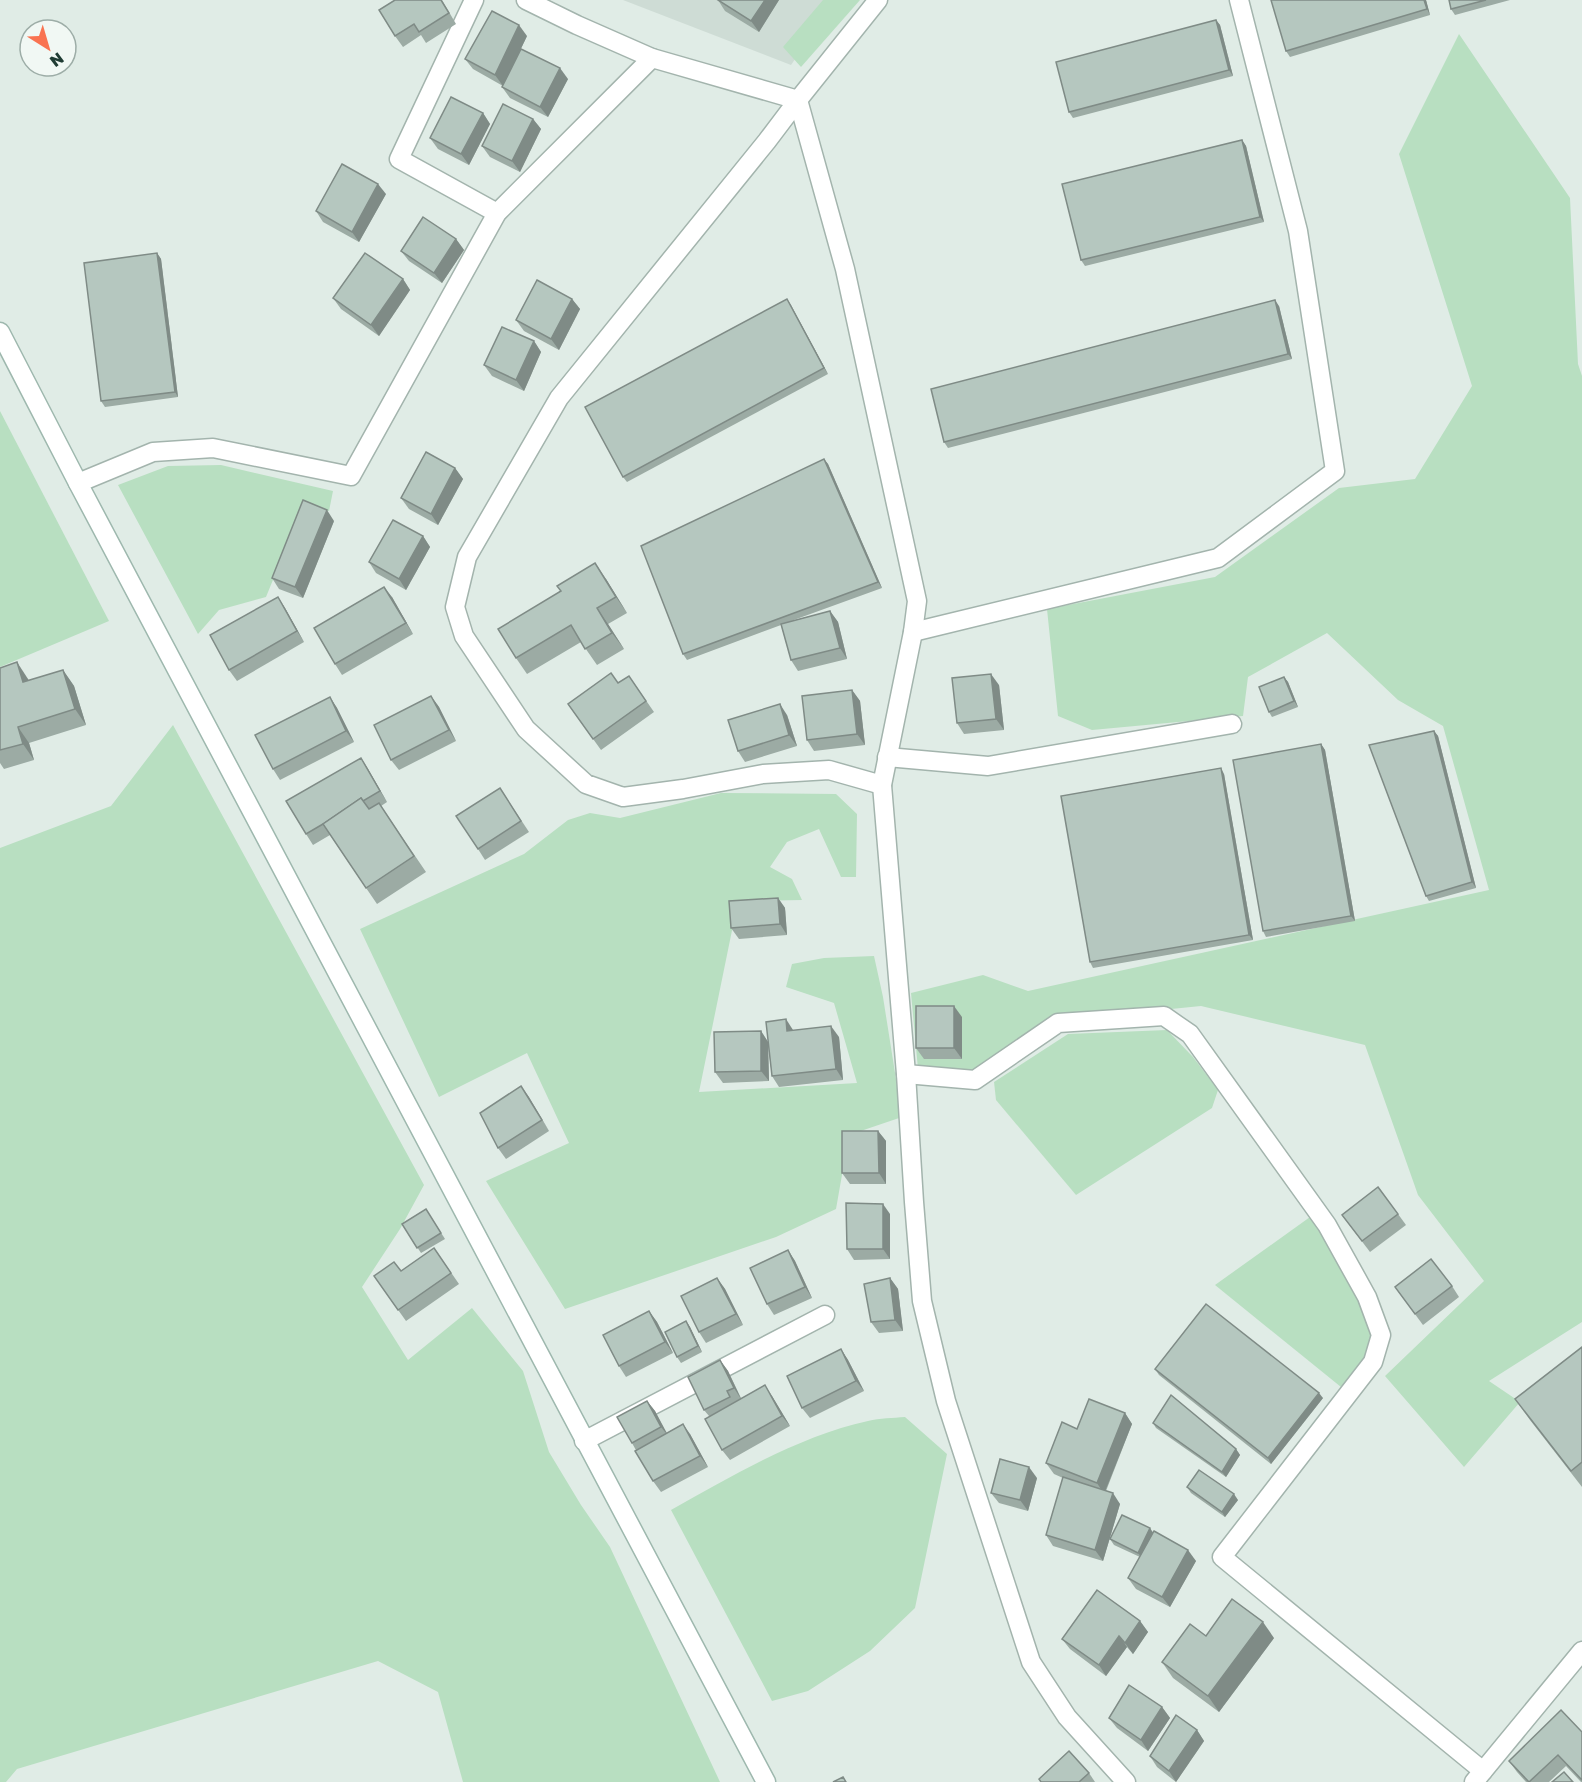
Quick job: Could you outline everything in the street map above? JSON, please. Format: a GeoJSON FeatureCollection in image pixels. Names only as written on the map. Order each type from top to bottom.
{"type":"FeatureCollection","features":[{"type":"Feature","properties":{"kind":"street"},"geometry":{"type":"LineString","coordinates":[[474,0],[399,159],[497,213]]}},
{"type":"Feature","properties":{"kind":"street"},"geometry":{"type":"LineString","coordinates":[[526,0],[652,58],[798,100]]}},
{"type":"Feature","properties":{"kind":"street"},"geometry":{"type":"LineString","coordinates":[[878,0],[559,398],[467,557],[455,607],[464,636],[526,729],[586,784],[623,797],[683,789],[763,774],[829,770],[882,785]]}},
{"type":"Feature","properties":{"kind":"street"},"geometry":{"type":"LineString","coordinates":[[913,632],[1218,558],[1335,471],[1298,231],[1239,0]]}},
{"type":"Feature","properties":{"kind":"street"},"geometry":{"type":"LineString","coordinates":[[78,483],[153,452],[213,448],[351,476],[497,213],[652,58]]}},
{"type":"Feature","properties":{"kind":"street"},"geometry":{"type":"LineString","coordinates":[[798,100],[845,269],[917,601],[913,632],[882,785],[922,1301],[946,1401],[1031,1662],[1067,1716],[1126,1782]]}},
{"type":"Feature","properties":{"kind":"street"},"geometry":{"type":"LineString","coordinates":[[0,332],[766,1782]]}},
{"type":"Feature","properties":{"kind":"street"},"geometry":{"type":"LineString","coordinates":[[887,758],[988,766],[1232,724]]}},
{"type":"Feature","properties":{"kind":"street"},"geometry":{"type":"LineString","coordinates":[[906,1074],[975,1080],[1058,1023],[1164,1016],[1190,1034],[1327,1225],[1367,1297],[1381,1335],[1373,1362],[1222,1557],[1479,1777],[1582,1651]]}},
{"type":"Feature","properties":{"kind":"street"},"geometry":{"type":"LineString","coordinates":[[584,1441],[825,1315]]}},
{"type":"Feature","properties":{"kind":"shaded area"},"geometry":{"type":"Polygon","coordinates":[[[623,0],[836,0],[791,65],[623,0]]]}},
{"type":"Feature","properties":{"kind":"green space"},"geometry":{"type":"Polygon","coordinates":[[[823,0],[860,0],[801,67],[783,47],[823,0]]]}},
{"type":"Feature","properties":{"kind":"green space"},"geometry":{"type":"Polygon","coordinates":[[[1459,34],[1570,198],[1578,364],[1582,376],[1582,1322],[1489,1381],[1520,1402],[1464,1467],[1385,1376],[1484,1281],[1418,1195],[1365,1045],[1201,1006],[1062,1020],[969,1074],[918,1069],[911,993],[983,975],[1028,991],[1489,890],[1443,726],[1398,700],[1327,633],[1248,677],[1243,716],[1092,730],[1058,716],[1047,609],[1215,577],[1339,488],[1415,479],[1472,386],[1399,154],[1459,34]]]}},
{"type":"Feature","properties":{"kind":"green space"},"geometry":{"type":"Polygon","coordinates":[[[0,411],[109,621],[0,667],[0,411]]]}},
{"type":"Feature","properties":{"kind":"green space"},"geometry":{"type":"Polygon","coordinates":[[[221,465],[333,491],[329,511],[304,504],[266,597],[219,610],[198,634],[118,485],[168,466],[221,465]]]}},
{"type":"Feature","properties":{"kind":"green space"},"geometry":{"type":"Polygon","coordinates":[[[173,725],[424,1185],[400,1229],[362,1287],[408,1360],[472,1308],[523,1371],[549,1452],[610,1547],[720,1782],[463,1782],[438,1692],[378,1661],[17,1769],[6,1782],[0,1782],[0,848],[111,806],[173,725]]]}},
{"type":"Feature","properties":{"kind":"green space"},"geometry":{"type":"Polygon","coordinates":[[[721,793],[836,794],[857,814],[856,877],[841,877],[819,829],[787,842],[770,867],[792,879],[802,900],[738,901],[699,1092],[857,1083],[834,1003],[786,987],[792,964],[824,958],[874,956],[883,997],[902,1117],[849,1135],[836,1209],[776,1237],[565,1309],[486,1181],[569,1143],[527,1053],[439,1097],[360,929],[524,854],[568,820],[590,813],[620,818],[721,793]]]}},
{"type":"Feature","properties":{"kind":"green space"},"geometry":{"type":"Polygon","coordinates":[[[1167,1030],[1193,1057],[1218,1090],[1212,1108],[1076,1195],[996,1100],[994,1082],[1068,1034],[1167,1030]]]}},
{"type":"Feature","properties":{"kind":"green space"},"geometry":{"type":"Polygon","coordinates":[[[1317,1212],[1367,1297],[1373,1362],[1341,1387],[1215,1285],[1317,1212]]]}},
{"type":"Feature","properties":{"kind":"green space"},"geometry":{"type":"Polygon","coordinates":[[[905,1417],[947,1454],[915,1608],[870,1651],[808,1691],[772,1701],[671,1510],[766,1458],[817,1436],[868,1421],[905,1417]]]}},
{"type":"Feature","properties":{"kind":"building"},"geometry":{"type":"Polygon","coordinates":[[[395,0],[441,0],[449,13],[419,32],[414,24],[395,36],[379,10],[395,0]]]}},
{"type":"Feature","properties":{"kind":"building"},"geometry":{"type":"Polygon","coordinates":[[[718,0],[765,0],[751,21],[718,0]]]}},
{"type":"Feature","properties":{"kind":"building"},"geometry":{"type":"Polygon","coordinates":[[[1271,0],[1424,0],[1427,9],[1286,51],[1271,0]]]}},
{"type":"Feature","properties":{"kind":"building"},"geometry":{"type":"Polygon","coordinates":[[[1449,0],[1486,0],[1451,9],[1449,0]]]}},
{"type":"Feature","properties":{"kind":"building"},"geometry":{"type":"Polygon","coordinates":[[[492,11],[519,25],[495,75],[465,59],[492,11]]]}},
{"type":"Feature","properties":{"kind":"building"},"geometry":{"type":"Polygon","coordinates":[[[1216,20],[1229,70],[1069,112],[1056,62],[1216,20]]]}},
{"type":"Feature","properties":{"kind":"building"},"geometry":{"type":"Polygon","coordinates":[[[521,49],[560,68],[540,107],[502,87],[521,49]]]}},
{"type":"Feature","properties":{"kind":"building"},"geometry":{"type":"Polygon","coordinates":[[[451,97],[483,113],[461,154],[430,138],[451,97]]]}},
{"type":"Feature","properties":{"kind":"building"},"geometry":{"type":"Polygon","coordinates":[[[503,104],[533,119],[512,161],[482,146],[503,104]]]}},
{"type":"Feature","properties":{"kind":"building"},"geometry":{"type":"Polygon","coordinates":[[[1242,140],[1260,217],[1081,260],[1062,184],[1242,140]]]}},
{"type":"Feature","properties":{"kind":"building"},"geometry":{"type":"Polygon","coordinates":[[[342,164],[378,184],[352,232],[316,211],[342,164]]]}},
{"type":"Feature","properties":{"kind":"building"},"geometry":{"type":"Polygon","coordinates":[[[423,217],[456,239],[434,273],[401,251],[423,217]]]}},
{"type":"Feature","properties":{"kind":"building"},"geometry":{"type":"Polygon","coordinates":[[[157,253],[175,392],[101,401],[84,263],[157,253]]]}},
{"type":"Feature","properties":{"kind":"building"},"geometry":{"type":"Polygon","coordinates":[[[365,253],[403,279],[371,325],[333,298],[365,253]]]}},
{"type":"Feature","properties":{"kind":"building"},"geometry":{"type":"Polygon","coordinates":[[[537,280],[572,299],[551,339],[516,320],[537,280]]]}},
{"type":"Feature","properties":{"kind":"building"},"geometry":{"type":"Polygon","coordinates":[[[787,299],[824,368],[623,477],[585,407],[787,299]]]}},
{"type":"Feature","properties":{"kind":"building"},"geometry":{"type":"Polygon","coordinates":[[[1275,300],[1288,354],[944,442],[931,389],[1275,300]]]}},
{"type":"Feature","properties":{"kind":"building"},"geometry":{"type":"Polygon","coordinates":[[[502,327],[534,341],[516,380],[484,365],[502,327]]]}},
{"type":"Feature","properties":{"kind":"building"},"geometry":{"type":"Polygon","coordinates":[[[426,452],[455,468],[431,514],[401,498],[426,452]]]}},
{"type":"Feature","properties":{"kind":"building"},"geometry":{"type":"Polygon","coordinates":[[[824,459],[878,582],[683,654],[641,546],[824,459]]]}},
{"type":"Feature","properties":{"kind":"building"},"geometry":{"type":"Polygon","coordinates":[[[303,500],[327,510],[295,587],[272,578],[303,500]]]}},
{"type":"Feature","properties":{"kind":"building"},"geometry":{"type":"Polygon","coordinates":[[[393,520],[423,536],[399,579],[369,562],[393,520]]]}},
{"type":"Feature","properties":{"kind":"building"},"geometry":{"type":"Polygon","coordinates":[[[595,563],[616,597],[597,608],[612,633],[585,649],[571,625],[516,658],[498,629],[561,591],[557,586],[595,563]]]}},
{"type":"Feature","properties":{"kind":"building"},"geometry":{"type":"Polygon","coordinates":[[[384,587],[406,623],[335,664],[314,628],[384,587]]]}},
{"type":"Feature","properties":{"kind":"building"},"geometry":{"type":"Polygon","coordinates":[[[278,597],[297,631],[229,670],[210,635],[278,597]]]}},
{"type":"Feature","properties":{"kind":"building"},"geometry":{"type":"Polygon","coordinates":[[[830,611],[840,648],[791,660],[781,624],[830,611]]]}},
{"type":"Feature","properties":{"kind":"building"},"geometry":{"type":"Polygon","coordinates":[[[17,662],[23,682],[63,670],[75,709],[18,727],[23,744],[0,750],[0,668],[17,662]]]}},
{"type":"Feature","properties":{"kind":"building"},"geometry":{"type":"Polygon","coordinates":[[[611,673],[618,683],[629,676],[646,701],[593,739],[568,704],[611,673]]]}},
{"type":"Feature","properties":{"kind":"building"},"geometry":{"type":"Polygon","coordinates":[[[991,674],[996,719],[957,723],[952,678],[991,674]]]}},
{"type":"Feature","properties":{"kind":"building"},"geometry":{"type":"Polygon","coordinates":[[[1284,677],[1294,701],[1269,712],[1259,687],[1284,677]]]}},
{"type":"Feature","properties":{"kind":"building"},"geometry":{"type":"Polygon","coordinates":[[[852,690],[857,734],[807,740],[802,696],[852,690]]]}},
{"type":"Feature","properties":{"kind":"building"},"geometry":{"type":"Polygon","coordinates":[[[431,696],[449,730],[391,760],[374,725],[431,696]]]}},
{"type":"Feature","properties":{"kind":"building"},"geometry":{"type":"Polygon","coordinates":[[[330,697],[346,731],[273,769],[255,735],[330,697]]]}},
{"type":"Feature","properties":{"kind":"building"},"geometry":{"type":"Polygon","coordinates":[[[780,704],[789,735],[738,751],[728,720],[780,704]]]}},
{"type":"Feature","properties":{"kind":"building"},"geometry":{"type":"Polygon","coordinates":[[[1434,731],[1472,882],[1426,896],[1369,745],[1434,731]]]}},
{"type":"Feature","properties":{"kind":"building"},"geometry":{"type":"Polygon","coordinates":[[[1321,744],[1351,916],[1263,931],[1233,760],[1321,744]]]}},
{"type":"Feature","properties":{"kind":"building"},"geometry":{"type":"Polygon","coordinates":[[[361,758],[380,791],[363,801],[361,798],[306,834],[286,801],[361,758]]]}},
{"type":"Feature","properties":{"kind":"building"},"geometry":{"type":"Polygon","coordinates":[[[1221,768],[1249,935],[1090,962],[1061,796],[1221,768]]]}},
{"type":"Feature","properties":{"kind":"building"},"geometry":{"type":"Polygon","coordinates":[[[500,788],[521,821],[478,849],[456,816],[500,788]]]}},
{"type":"Feature","properties":{"kind":"building"},"geometry":{"type":"Polygon","coordinates":[[[361,798],[369,809],[379,803],[414,856],[366,888],[323,824],[361,798]]]}},
{"type":"Feature","properties":{"kind":"building"},"geometry":{"type":"Polygon","coordinates":[[[778,898],[780,924],[731,928],[729,901],[778,898]]]}},
{"type":"Feature","properties":{"kind":"building"},"geometry":{"type":"Polygon","coordinates":[[[916,1006],[954,1006],[954,1048],[916,1048],[916,1006]]]}},
{"type":"Feature","properties":{"kind":"building"},"geometry":{"type":"Polygon","coordinates":[[[786,1019],[787,1031],[831,1026],[836,1069],[772,1076],[766,1022],[786,1019]]]}},
{"type":"Feature","properties":{"kind":"building"},"geometry":{"type":"Polygon","coordinates":[[[761,1031],[761,1071],[715,1072],[714,1032],[761,1031]]]}},
{"type":"Feature","properties":{"kind":"building"},"geometry":{"type":"Polygon","coordinates":[[[521,1086],[542,1120],[498,1148],[480,1113],[521,1086]]]}},
{"type":"Feature","properties":{"kind":"building"},"geometry":{"type":"Polygon","coordinates":[[[842,1131],[878,1131],[879,1173],[842,1173],[842,1131]]]}},
{"type":"Feature","properties":{"kind":"building"},"geometry":{"type":"Polygon","coordinates":[[[1378,1187],[1398,1214],[1362,1241],[1342,1215],[1378,1187]]]}},
{"type":"Feature","properties":{"kind":"building"},"geometry":{"type":"Polygon","coordinates":[[[846,1203],[883,1204],[883,1249],[847,1249],[846,1203]]]}},
{"type":"Feature","properties":{"kind":"building"},"geometry":{"type":"Polygon","coordinates":[[[426,1209],[441,1233],[417,1248],[402,1224],[426,1209]]]}},
{"type":"Feature","properties":{"kind":"building"},"geometry":{"type":"Polygon","coordinates":[[[434,1248],[451,1273],[398,1310],[374,1276],[394,1262],[401,1271],[434,1248]]]}},
{"type":"Feature","properties":{"kind":"building"},"geometry":{"type":"Polygon","coordinates":[[[788,1250],[805,1287],[767,1304],[750,1268],[788,1250]]]}},
{"type":"Feature","properties":{"kind":"building"},"geometry":{"type":"Polygon","coordinates":[[[1431,1259],[1452,1286],[1415,1314],[1395,1287],[1431,1259]]]}},
{"type":"Feature","properties":{"kind":"building"},"geometry":{"type":"Polygon","coordinates":[[[717,1278],[736,1314],[699,1332],[681,1296],[717,1278]]]}},
{"type":"Feature","properties":{"kind":"building"},"geometry":{"type":"Polygon","coordinates":[[[890,1278],[895,1320],[871,1322],[864,1284],[890,1278]]]}},
{"type":"Feature","properties":{"kind":"building"},"geometry":{"type":"Polygon","coordinates":[[[1206,1304],[1319,1393],[1268,1458],[1155,1369],[1206,1304]]]}},
{"type":"Feature","properties":{"kind":"building"},"geometry":{"type":"Polygon","coordinates":[[[649,1311],[665,1342],[619,1366],[603,1335],[649,1311]]]}},
{"type":"Feature","properties":{"kind":"building"},"geometry":{"type":"Polygon","coordinates":[[[686,1321],[698,1346],[677,1357],[665,1332],[686,1321]]]}},
{"type":"Feature","properties":{"kind":"building"},"geometry":{"type":"Polygon","coordinates":[[[1582,1347],[1582,1462],[1571,1471],[1515,1399],[1582,1347]]]}},
{"type":"Feature","properties":{"kind":"building"},"geometry":{"type":"Polygon","coordinates":[[[841,1349],[856,1381],[802,1408],[787,1376],[841,1349]]]}},
{"type":"Feature","properties":{"kind":"building"},"geometry":{"type":"Polygon","coordinates":[[[720,1360],[734,1388],[727,1391],[730,1397],[704,1410],[688,1377],[720,1360]]]}},
{"type":"Feature","properties":{"kind":"building"},"geometry":{"type":"Polygon","coordinates":[[[765,1385],[782,1416],[722,1450],[705,1419],[765,1385]]]}},
{"type":"Feature","properties":{"kind":"building"},"geometry":{"type":"Polygon","coordinates":[[[1171,1395],[1236,1449],[1222,1472],[1153,1423],[1171,1395]]]}},
{"type":"Feature","properties":{"kind":"building"},"geometry":{"type":"Polygon","coordinates":[[[1089,1399],[1125,1413],[1097,1483],[1046,1463],[1062,1422],[1077,1429],[1089,1399]]]}},
{"type":"Feature","properties":{"kind":"building"},"geometry":{"type":"Polygon","coordinates":[[[647,1401],[661,1427],[632,1443],[617,1417],[647,1401]]]}},
{"type":"Feature","properties":{"kind":"building"},"geometry":{"type":"Polygon","coordinates":[[[683,1424],[700,1456],[653,1481],[635,1451],[683,1424]]]}},
{"type":"Feature","properties":{"kind":"building"},"geometry":{"type":"Polygon","coordinates":[[[1000,1459],[1029,1467],[1020,1500],[991,1493],[1000,1459]]]}},
{"type":"Feature","properties":{"kind":"building"},"geometry":{"type":"Polygon","coordinates":[[[1199,1470],[1234,1494],[1222,1512],[1187,1487],[1199,1470]]]}},
{"type":"Feature","properties":{"kind":"building"},"geometry":{"type":"Polygon","coordinates":[[[1063,1477],[1113,1493],[1095,1550],[1046,1535],[1063,1477]]]}},
{"type":"Feature","properties":{"kind":"building"},"geometry":{"type":"Polygon","coordinates":[[[1122,1515],[1150,1528],[1138,1553],[1110,1539],[1122,1515]]]}},
{"type":"Feature","properties":{"kind":"building"},"geometry":{"type":"Polygon","coordinates":[[[1154,1531],[1188,1550],[1162,1597],[1128,1578],[1154,1531]]]}},
{"type":"Feature","properties":{"kind":"building"},"geometry":{"type":"Polygon","coordinates":[[[1097,1590],[1140,1621],[1125,1643],[1119,1636],[1099,1665],[1062,1639],[1097,1590]]]}},
{"type":"Feature","properties":{"kind":"building"},"geometry":{"type":"Polygon","coordinates":[[[1232,1599],[1263,1622],[1208,1696],[1162,1662],[1190,1624],[1206,1636],[1232,1599]]]}},
{"type":"Feature","properties":{"kind":"building"},"geometry":{"type":"Polygon","coordinates":[[[1129,1685],[1162,1707],[1141,1740],[1109,1718],[1129,1685]]]}},
{"type":"Feature","properties":{"kind":"building"},"geometry":{"type":"Polygon","coordinates":[[[1561,1710],[1582,1732],[1582,1780],[1558,1755],[1529,1782],[1509,1761],[1561,1710]]]}},
{"type":"Feature","properties":{"kind":"building"},"geometry":{"type":"Polygon","coordinates":[[[1176,1715],[1197,1730],[1169,1771],[1150,1756],[1176,1715]]]}},
{"type":"Feature","properties":{"kind":"building"},"geometry":{"type":"Polygon","coordinates":[[[1069,1751],[1089,1773],[1079,1782],[1041,1782],[1039,1779],[1069,1751]]]}},
{"type":"Feature","properties":{"kind":"building"},"geometry":{"type":"Polygon","coordinates":[[[1564,1772],[1573,1782],[1552,1782],[1564,1772]]]}},
{"type":"Feature","properties":{"kind":"building"},"geometry":{"type":"Polygon","coordinates":[[[843,1777],[846,1782],[833,1782],[843,1777]]]}}]}
